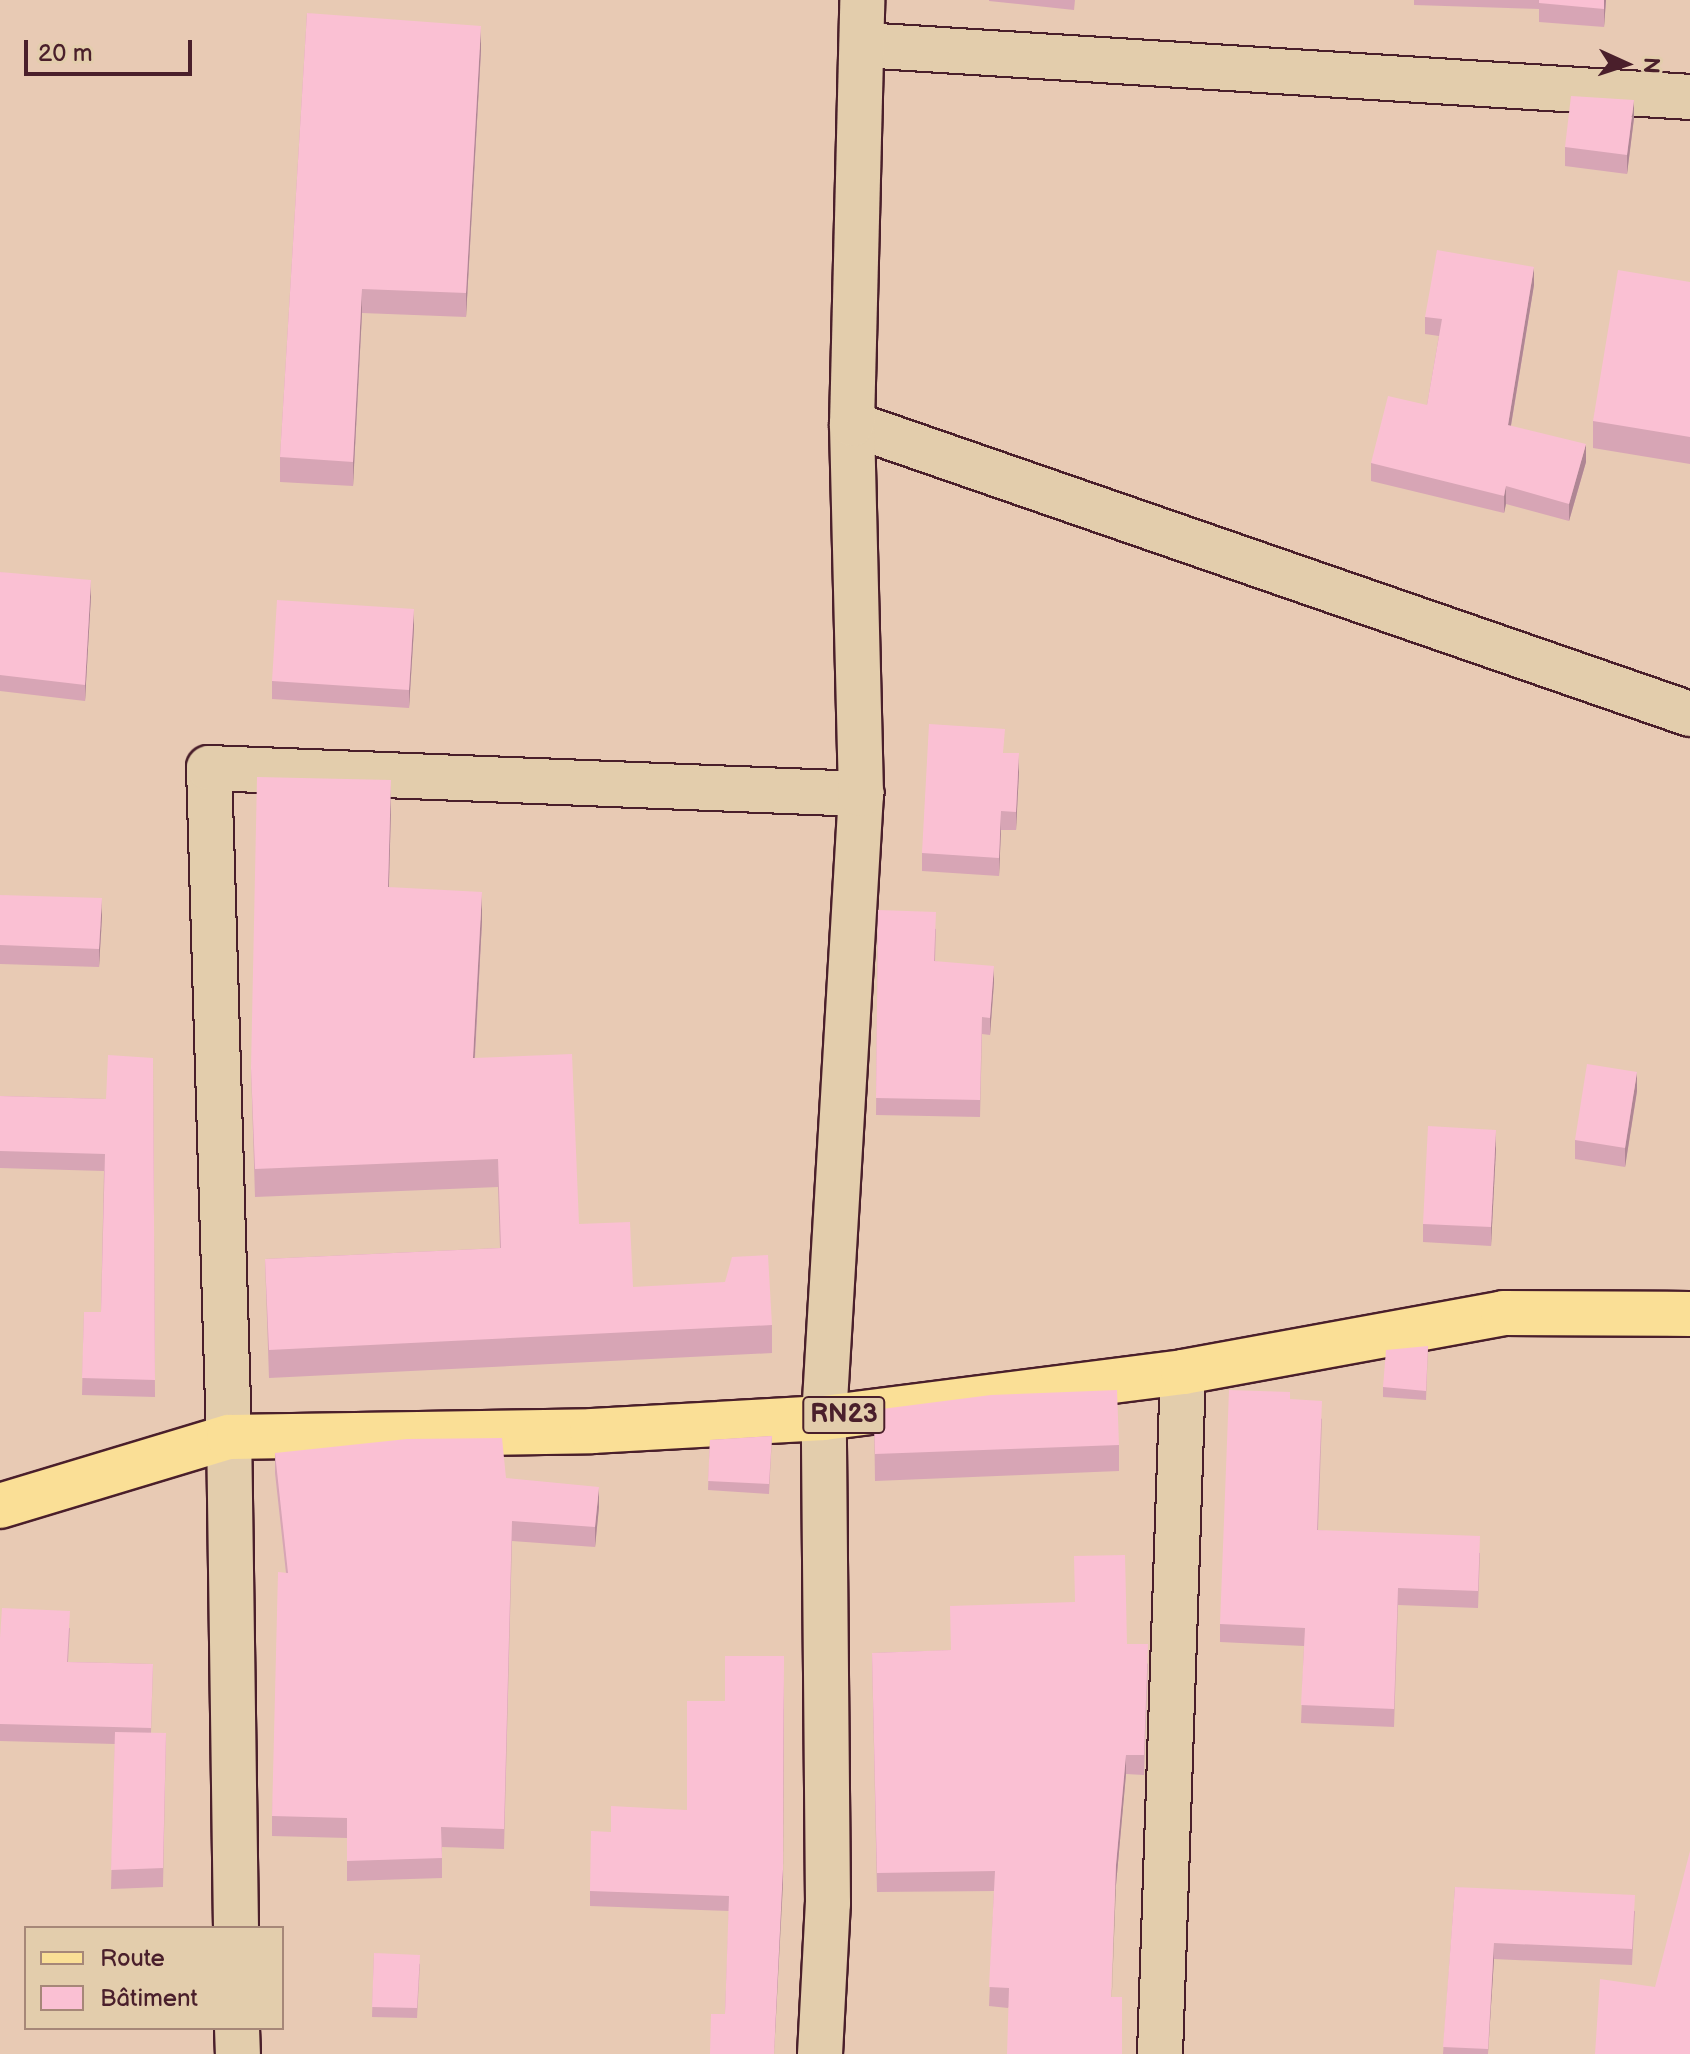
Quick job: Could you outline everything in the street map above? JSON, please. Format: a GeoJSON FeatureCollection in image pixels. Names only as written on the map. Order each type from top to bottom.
{"type":"FeatureCollection","features":[{"type":"Feature","properties":{"kind":"main road","name":"RN23"},"geometry":{"type":"LineString","coordinates":[[0,1506],[229,1437],[592,1431],[824,1418],[1183,1372],[1503,1313],[1690,1314]]}},
{"type":"Feature","properties":{"kind":"street"},"geometry":{"type":"LineString","coordinates":[[820,2054],[828,1903],[824,1418],[861,794],[852,424],[862,0]]}},
{"type":"Feature","properties":{"kind":"street"},"geometry":{"type":"LineString","coordinates":[[862,45],[1690,97]]}},
{"type":"Feature","properties":{"kind":"street"},"geometry":{"type":"LineString","coordinates":[[852,424],[1690,714]]}},
{"type":"Feature","properties":{"kind":"street"},"geometry":{"type":"LineString","coordinates":[[236,1926],[229,1437],[209,768],[861,794]]}},
{"type":"Feature","properties":{"kind":"street"},"geometry":{"type":"LineString","coordinates":[[1160,2054],[1183,1372]]}},
{"type":"Feature","properties":{"kind":"street"},"geometry":{"type":"LineString","coordinates":[[237,2030],[238,2054]]}},
{"type":"Feature","properties":{"kind":"building"},"geometry":{"type":"Polygon","coordinates":[[[1539,0],[1604,0],[1604,9],[1539,3],[1539,0]]]}},
{"type":"Feature","properties":{"kind":"building"},"geometry":{"type":"Polygon","coordinates":[[[307,13],[481,26],[466,293],[362,289],[353,462],[280,457],[307,13]]]}},
{"type":"Feature","properties":{"kind":"building"},"geometry":{"type":"Polygon","coordinates":[[[1571,96],[1634,100],[1627,155],[1565,147],[1571,96]]]}},
{"type":"Feature","properties":{"kind":"building"},"geometry":{"type":"Polygon","coordinates":[[[1437,250],[1534,267],[1508,425],[1586,444],[1569,504],[1506,486],[1504,496],[1371,463],[1388,396],[1427,405],[1442,319],[1425,317],[1437,250]]]}},
{"type":"Feature","properties":{"kind":"building"},"geometry":{"type":"Polygon","coordinates":[[[1618,270],[1690,282],[1690,437],[1593,421],[1618,270]]]}},
{"type":"Feature","properties":{"kind":"building"},"geometry":{"type":"Polygon","coordinates":[[[0,572],[91,580],[85,685],[0,675],[0,572]]]}},
{"type":"Feature","properties":{"kind":"building"},"geometry":{"type":"Polygon","coordinates":[[[277,600],[414,609],[409,690],[272,681],[277,600]]]}},
{"type":"Feature","properties":{"kind":"building"},"geometry":{"type":"Polygon","coordinates":[[[929,724],[1005,729],[1003,753],[1019,753],[1016,812],[1001,811],[999,858],[922,853],[929,724]]]}},
{"type":"Feature","properties":{"kind":"building"},"geometry":{"type":"Polygon","coordinates":[[[257,777],[391,780],[388,887],[482,892],[473,1058],[572,1054],[579,1224],[630,1222],[633,1287],[725,1282],[732,1257],[768,1255],[772,1325],[269,1350],[265,1259],[501,1248],[498,1159],[255,1169],[251,1068],[257,777]]]}},
{"type":"Feature","properties":{"kind":"building"},"geometry":{"type":"Polygon","coordinates":[[[0,895],[102,898],[99,949],[0,945],[0,895]]]}},
{"type":"Feature","properties":{"kind":"building"},"geometry":{"type":"Polygon","coordinates":[[[878,910],[936,912],[934,961],[994,966],[990,1018],[982,1017],[980,1100],[876,1098],[878,910]]]}},
{"type":"Feature","properties":{"kind":"building"},"geometry":{"type":"Polygon","coordinates":[[[108,1055],[153,1058],[155,1380],[82,1378],[84,1312],[101,1312],[105,1154],[0,1151],[0,1096],[106,1099],[108,1055]]]}},
{"type":"Feature","properties":{"kind":"building"},"geometry":{"type":"Polygon","coordinates":[[[1587,1064],[1637,1072],[1625,1148],[1575,1140],[1587,1064]]]}},
{"type":"Feature","properties":{"kind":"building"},"geometry":{"type":"Polygon","coordinates":[[[1428,1126],[1496,1130],[1491,1227],[1423,1224],[1428,1126]]]}},
{"type":"Feature","properties":{"kind":"building"},"geometry":{"type":"Polygon","coordinates":[[[1428,1346],[1426,1391],[1383,1387],[1386,1350],[1428,1346]]]}},
{"type":"Feature","properties":{"kind":"building"},"geometry":{"type":"Polygon","coordinates":[[[1117,1390],[1119,1445],[875,1454],[874,1410],[991,1395],[1117,1390]]]}},
{"type":"Feature","properties":{"kind":"building"},"geometry":{"type":"Polygon","coordinates":[[[1229,1390],[1290,1392],[1290,1399],[1322,1401],[1317,1530],[1480,1536],[1478,1591],[1398,1588],[1394,1709],[1301,1705],[1305,1628],[1220,1624],[1229,1390]]]}},
{"type":"Feature","properties":{"kind":"building"},"geometry":{"type":"Polygon","coordinates":[[[772,1436],[769,1484],[708,1481],[710,1440],[772,1436]]]}},
{"type":"Feature","properties":{"kind":"building"},"geometry":{"type":"Polygon","coordinates":[[[502,1438],[506,1478],[599,1487],[595,1527],[512,1521],[504,1829],[441,1827],[442,1858],[347,1861],[347,1818],[272,1816],[278,1572],[288,1573],[275,1453],[407,1439],[502,1438]]]}},
{"type":"Feature","properties":{"kind":"building"},"geometry":{"type":"Polygon","coordinates":[[[1125,1555],[1127,1644],[1148,1644],[1144,1755],[1126,1755],[1116,1865],[1111,1997],[1122,1997],[1122,2054],[1007,2054],[1009,1988],[989,1987],[995,1871],[877,1873],[872,1653],[951,1650],[950,1606],[1075,1602],[1074,1556],[1125,1555]]]}},
{"type":"Feature","properties":{"kind":"building"},"geometry":{"type":"Polygon","coordinates":[[[2,1608],[70,1611],[67,1662],[153,1664],[151,1728],[0,1724],[2,1608]]]}},
{"type":"Feature","properties":{"kind":"building"},"geometry":{"type":"Polygon","coordinates":[[[725,1656],[784,1656],[783,1869],[774,2054],[710,2054],[711,2014],[725,2014],[729,1896],[590,1891],[591,1831],[611,1832],[611,1806],[687,1810],[687,1701],[725,1701],[725,1656]]]}},
{"type":"Feature","properties":{"kind":"building"},"geometry":{"type":"Polygon","coordinates":[[[115,1732],[166,1733],[163,1868],[111,1870],[115,1732]]]}},
{"type":"Feature","properties":{"kind":"building"},"geometry":{"type":"Polygon","coordinates":[[[1690,1851],[1690,2054],[1595,2054],[1600,1979],[1655,1987],[1690,1851]]]}},
{"type":"Feature","properties":{"kind":"building"},"geometry":{"type":"Polygon","coordinates":[[[1455,1887],[1635,1895],[1632,1949],[1494,1943],[1488,2049],[1443,2047],[1455,1887]]]}},
{"type":"Feature","properties":{"kind":"building"},"geometry":{"type":"Polygon","coordinates":[[[374,1953],[420,1955],[417,2008],[372,2007],[374,1953]]]}}]}
